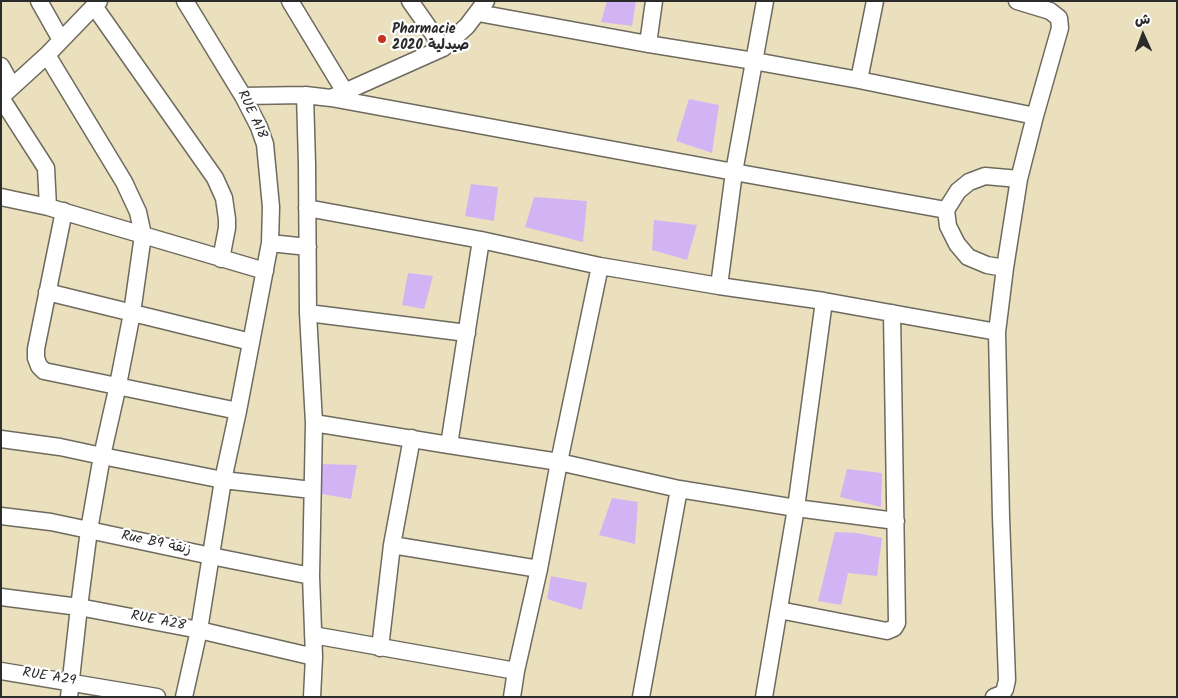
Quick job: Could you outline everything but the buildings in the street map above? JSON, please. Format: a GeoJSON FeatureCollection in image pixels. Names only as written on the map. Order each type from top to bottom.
{"type":"FeatureCollection","features":[{"type":"Feature","properties":{"kind":"street"},"geometry":{"type":"LineString","coordinates":[[39,1],[61,40]]}},
{"type":"Feature","properties":{"kind":"street","name":"RUE A18"},"geometry":{"type":"LineString","coordinates":[[184,697],[199,630],[223,480],[270,244],[272,207],[265,144],[259,127],[244,96],[185,1]]}},
{"type":"Feature","properties":{"kind":"street"},"geometry":{"type":"LineString","coordinates":[[290,1],[338,95]]}},
{"type":"Feature","properties":{"kind":"street"},"geometry":{"type":"LineString","coordinates":[[410,1],[443,48]]}},
{"type":"Feature","properties":{"kind":"street"},"geometry":{"type":"LineString","coordinates":[[648,44],[654,1]]}},
{"type":"Feature","properties":{"kind":"street"},"geometry":{"type":"LineString","coordinates":[[719,286],[734,172],[765,1]]}},
{"type":"Feature","properties":{"kind":"street"},"geometry":{"type":"LineString","coordinates":[[858,80],[875,1]]}},
{"type":"Feature","properties":{"kind":"street"},"geometry":{"type":"LineString","coordinates":[[994,697],[1002,694],[1006,689],[1007,680],[997,332],[1019,179],[1060,28],[1059,18],[1050,11],[1017,1]]}},
{"type":"Feature","properties":{"kind":"street"},"geometry":{"type":"LineString","coordinates":[[5,94],[97,4],[216,178],[224,198],[227,219],[221,259]]}},
{"type":"Feature","properties":{"kind":"street"},"geometry":{"type":"LineString","coordinates":[[338,95],[443,48],[467,26],[482,7],[648,44],[858,80],[1035,116]]}},
{"type":"Feature","properties":{"kind":"street"},"geometry":{"type":"LineString","coordinates":[[47,54],[124,182],[138,212],[143,235],[132,313],[102,456],[89,530],[70,689]]}},
{"type":"Feature","properties":{"kind":"street"},"geometry":{"type":"LineString","coordinates":[[1,66],[5,94],[46,168],[48,207]]}},
{"type":"Feature","properties":{"kind":"street"},"geometry":{"type":"LineString","coordinates":[[305,95],[308,313],[314,423],[310,576],[314,657],[312,697]]}},
{"type":"Feature","properties":{"kind":"street"},"geometry":{"type":"LineString","coordinates":[[244,96],[338,95],[734,172],[946,210]]}},
{"type":"Feature","properties":{"kind":"street"},"geometry":{"type":"LineString","coordinates":[[1005,268],[987,265],[968,257],[948,226],[946,210],[958,191],[969,182],[985,176],[1019,179]]}},
{"type":"Feature","properties":{"kind":"street"},"geometry":{"type":"LineString","coordinates":[[1,198],[64,211],[265,271]]}},
{"type":"Feature","properties":{"kind":"street"},"geometry":{"type":"LineString","coordinates":[[307,208],[481,240],[600,266],[824,301],[997,332]]}},
{"type":"Feature","properties":{"kind":"street"},"geometry":{"type":"LineString","coordinates":[[64,211],[36,349],[36,358],[39,366],[44,371],[238,411]]}},
{"type":"Feature","properties":{"kind":"street"},"geometry":{"type":"LineString","coordinates":[[449,445],[481,240]]}},
{"type":"Feature","properties":{"kind":"street"},"geometry":{"type":"LineString","coordinates":[[270,244],[308,247]]}},
{"type":"Feature","properties":{"kind":"street"},"geometry":{"type":"LineString","coordinates":[[512,697],[600,266]]}},
{"type":"Feature","properties":{"kind":"street"},"geometry":{"type":"LineString","coordinates":[[47,292],[251,342]]}},
{"type":"Feature","properties":{"kind":"street"},"geometry":{"type":"LineString","coordinates":[[764,697],[796,508],[824,301]]}},
{"type":"Feature","properties":{"kind":"street"},"geometry":{"type":"LineString","coordinates":[[308,313],[467,333]]}},
{"type":"Feature","properties":{"kind":"street"},"geometry":{"type":"LineString","coordinates":[[779,610],[888,631],[894,628],[897,623],[892,313]]}},
{"type":"Feature","properties":{"kind":"street"},"geometry":{"type":"LineString","coordinates":[[314,423],[559,462],[679,489],[796,508],[896,521]]}},
{"type":"Feature","properties":{"kind":"street"},"geometry":{"type":"LineString","coordinates":[[380,648],[392,545],[412,438]]}},
{"type":"Feature","properties":{"kind":"street"},"geometry":{"type":"LineString","coordinates":[[1,439],[60,447],[223,480],[312,490]]}},
{"type":"Feature","properties":{"kind":"street"},"geometry":{"type":"LineString","coordinates":[[641,697],[679,489]]}},
{"type":"Feature","properties":{"kind":"street","name":"Rue B9 زنقة"},"geometry":{"type":"LineString","coordinates":[[1,516],[50,522],[310,576]]}},
{"type":"Feature","properties":{"kind":"street"},"geometry":{"type":"LineString","coordinates":[[392,545],[538,569]]}},
{"type":"Feature","properties":{"kind":"street","name":"RUE A28"},"geometry":{"type":"LineString","coordinates":[[1,597],[79,607],[199,630],[314,657]]}},
{"type":"Feature","properties":{"kind":"street"},"geometry":{"type":"LineString","coordinates":[[313,636],[516,672]]}},
{"type":"Feature","properties":{"kind":"street","name":"RUE A29"},"geometry":{"type":"LineString","coordinates":[[1,671],[70,689],[157,697]]}},
{"type":"Feature","properties":{"kind":"place","name":"Pharmacie 2020 صيدلية"},"geometry":{"type":"Point","coordinates":[382,39]}}]}
